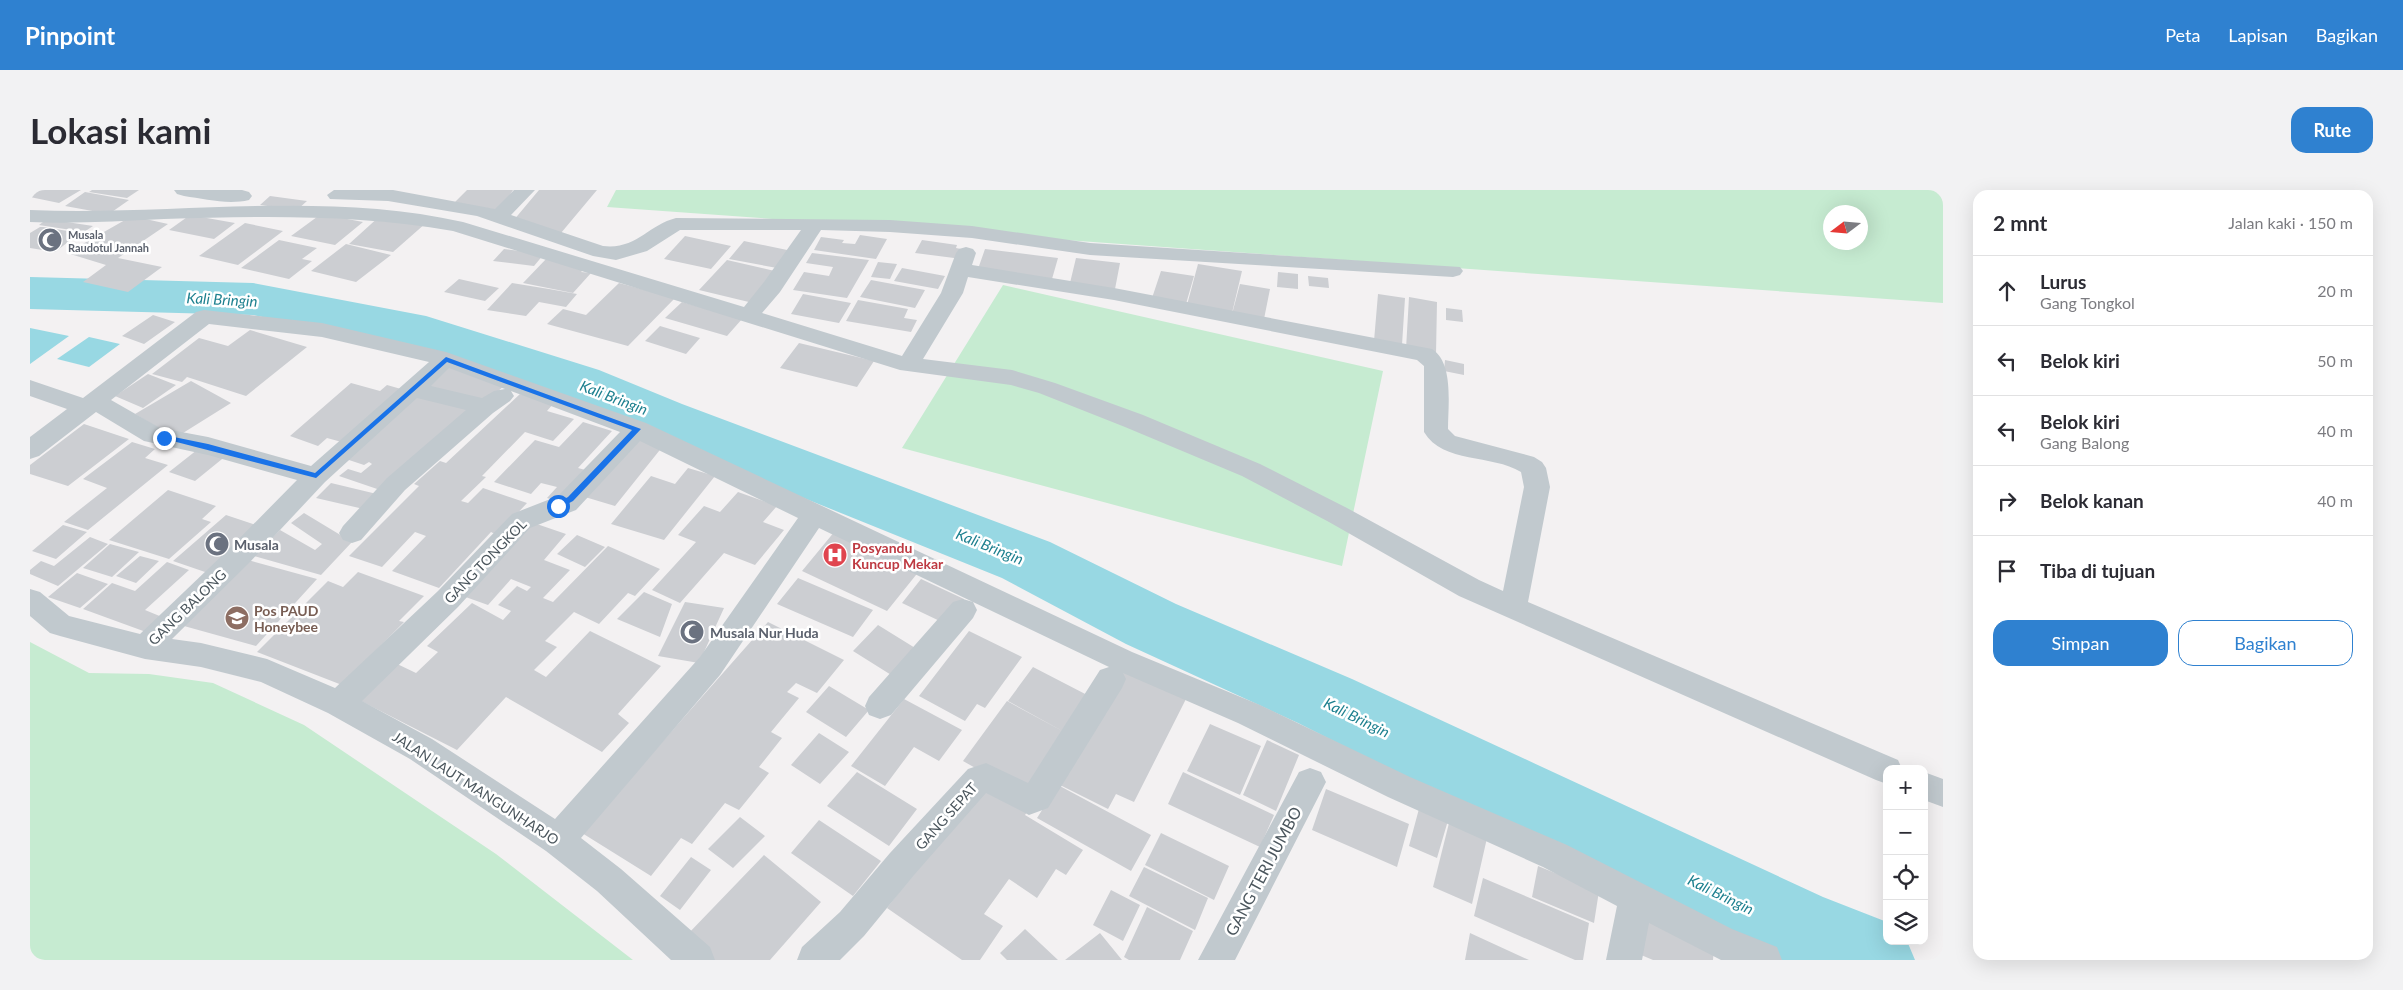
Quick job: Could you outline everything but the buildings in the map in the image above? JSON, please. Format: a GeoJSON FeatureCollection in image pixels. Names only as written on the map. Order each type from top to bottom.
{"type":"FeatureCollection","features":[{"type":"Feature","properties":{"kind":"street"},"geometry":{"type":"LineString","coordinates":[[184,190],[231,193],[391,192],[481,211],[600,252],[616,254],[640,247],[676,224],[815,224],[890,226],[972,232],[1090,248],[1453,271]]}},
{"type":"Feature","properties":{"kind":"street"},"geometry":{"type":"LineString","coordinates":[[498,217],[525,190]]}},
{"type":"Feature","properties":{"kind":"street"},"geometry":{"type":"LineString","coordinates":[[30,216],[228,212],[360,213],[417,218],[456,226],[908,365],[1012,378],[1047,388],[1134,421],[1251,470],[1338,515],[1469,588],[1883,768]]}},
{"type":"Feature","properties":{"kind":"street"},"geometry":{"type":"LineString","coordinates":[[749,315],[772,287],[815,224]]}},
{"type":"Feature","properties":{"kind":"street"},"geometry":{"type":"LineString","coordinates":[[908,365],[952,293],[962,270],[972,232]]}},
{"type":"Feature","properties":{"kind":"street"},"geometry":{"type":"LineString","coordinates":[[962,270],[1114,294],[1424,354],[1432,359],[1435,366],[1436,432],[1447,442],[1525,463],[1533,468],[1537,488],[1513,608]]}},
{"type":"Feature","properties":{"kind":"street"},"geometry":{"type":"LineString","coordinates":[[30,450],[206,316],[322,330],[446,359],[637,429],[814,515],[1122,660],[1249,714],[1399,787],[1556,856],[1720,942],[1764,960]]}},
{"type":"Feature","properties":{"kind":"street","name":"GANG BALONG"},"geometry":{"type":"LineString","coordinates":[[145,647],[240,555],[316,476],[446,359]]}},
{"type":"Feature","properties":{"kind":"street"},"geometry":{"type":"LineString","coordinates":[[30,388],[89,404],[153,435],[208,446],[316,476]]}},
{"type":"Feature","properties":{"kind":"street"},"geometry":{"type":"LineString","coordinates":[[352,533],[396,484],[494,401],[414,389]]}},
{"type":"Feature","properties":{"kind":"street","name":"GANG TONGKOL"},"geometry":{"type":"LineString","coordinates":[[339,704],[448,599],[521,521],[566,503],[637,429]]}},
{"type":"Feature","properties":{"kind":"street"},"geometry":{"type":"LineString","coordinates":[[558,840],[710,666],[814,515]]}},
{"type":"Feature","properties":{"kind":"street","name":"JALAN LAUT MANGUNHARJO"},"geometry":{"type":"LineString","coordinates":[[30,600],[60,624],[145,647],[200,655],[267,671],[339,704],[421,749],[558,840],[609,880],[698,960]]}},
{"type":"Feature","properties":{"kind":"street"},"geometry":{"type":"LineString","coordinates":[[880,706],[962,610]]}},
{"type":"Feature","properties":{"kind":"street","name":"GANG SEPAT"},"geometry":{"type":"LineString","coordinates":[[815,960],[852,924],[902,864],[979,779],[986,777],[1029,800],[1037,798],[1111,678]]}},
{"type":"Feature","properties":{"kind":"street","name":"GANG TERI JUMBO"},"geometry":{"type":"LineString","coordinates":[[1216,960],[1310,782]]}},
{"type":"Feature","properties":{"kind":"street"},"geometry":{"type":"LineString","coordinates":[[1928,787],[1943,793]]}},
{"type":"Feature","properties":{"kind":"street"},"geometry":{"type":"LineString","coordinates":[[1624,960],[1636,898]]}},
{"type":"Feature","properties":{"kind":"green space"},"geometry":{"type":"Polygon","coordinates":[[[616,190],[1943,190],[1943,303],[607,207],[616,190]]]}},
{"type":"Feature","properties":{"kind":"green space"},"geometry":{"type":"Polygon","coordinates":[[[1003,285],[1383,371],[1342,566],[902,448],[1003,285]]]}},
{"type":"Feature","properties":{"kind":"green space"},"geometry":{"type":"Polygon","coordinates":[[[30,642],[89,673],[149,674],[213,683],[304,725],[496,854],[633,960],[30,960],[30,642]]]}},
{"type":"Feature","properties":{"kind":"water"},"geometry":{"type":"Polygon","coordinates":[[[30,328],[69,336],[30,364],[30,328]]]}},
{"type":"Feature","properties":{"kind":"water"},"geometry":{"type":"Polygon","coordinates":[[[89,337],[120,344],[89,367],[57,359],[89,337]]]}},
{"type":"Feature","properties":{"kind":"waterway","name":"Kali Bringin"},"geometry":{"type":"LineString","coordinates":[[30,293],[253,299],[426,333],[578,383],[661,418],[1026,560],[1151,624],[1325,701],[1801,932],[1870,960]]}},
{"type":"Feature","properties":{"kind":"place","name":"Musala Raudotul Jannah"},"geometry":{"type":"Point","coordinates":[50,240]}},
{"type":"Feature","properties":{"kind":"place","name":"Musala"},"geometry":{"type":"Point","coordinates":[217,544]}},
{"type":"Feature","properties":{"kind":"place","name":"Posyandu Kuncup Mekar"},"geometry":{"type":"Point","coordinates":[835,555]}},
{"type":"Feature","properties":{"kind":"place","name":"Pos PAUD Honeybee"},"geometry":{"type":"Point","coordinates":[237,618]}},
{"type":"Feature","properties":{"kind":"place","name":"Musala Nur Huda"},"geometry":{"type":"Point","coordinates":[692,632]}},
{"type":"Feature","properties":{"kind":"route"},"geometry":{"type":"LineString","coordinates":[[164,438],[208,446],[316,476],[446,359],[637,429],[571,499],[558,506]]}}]}
